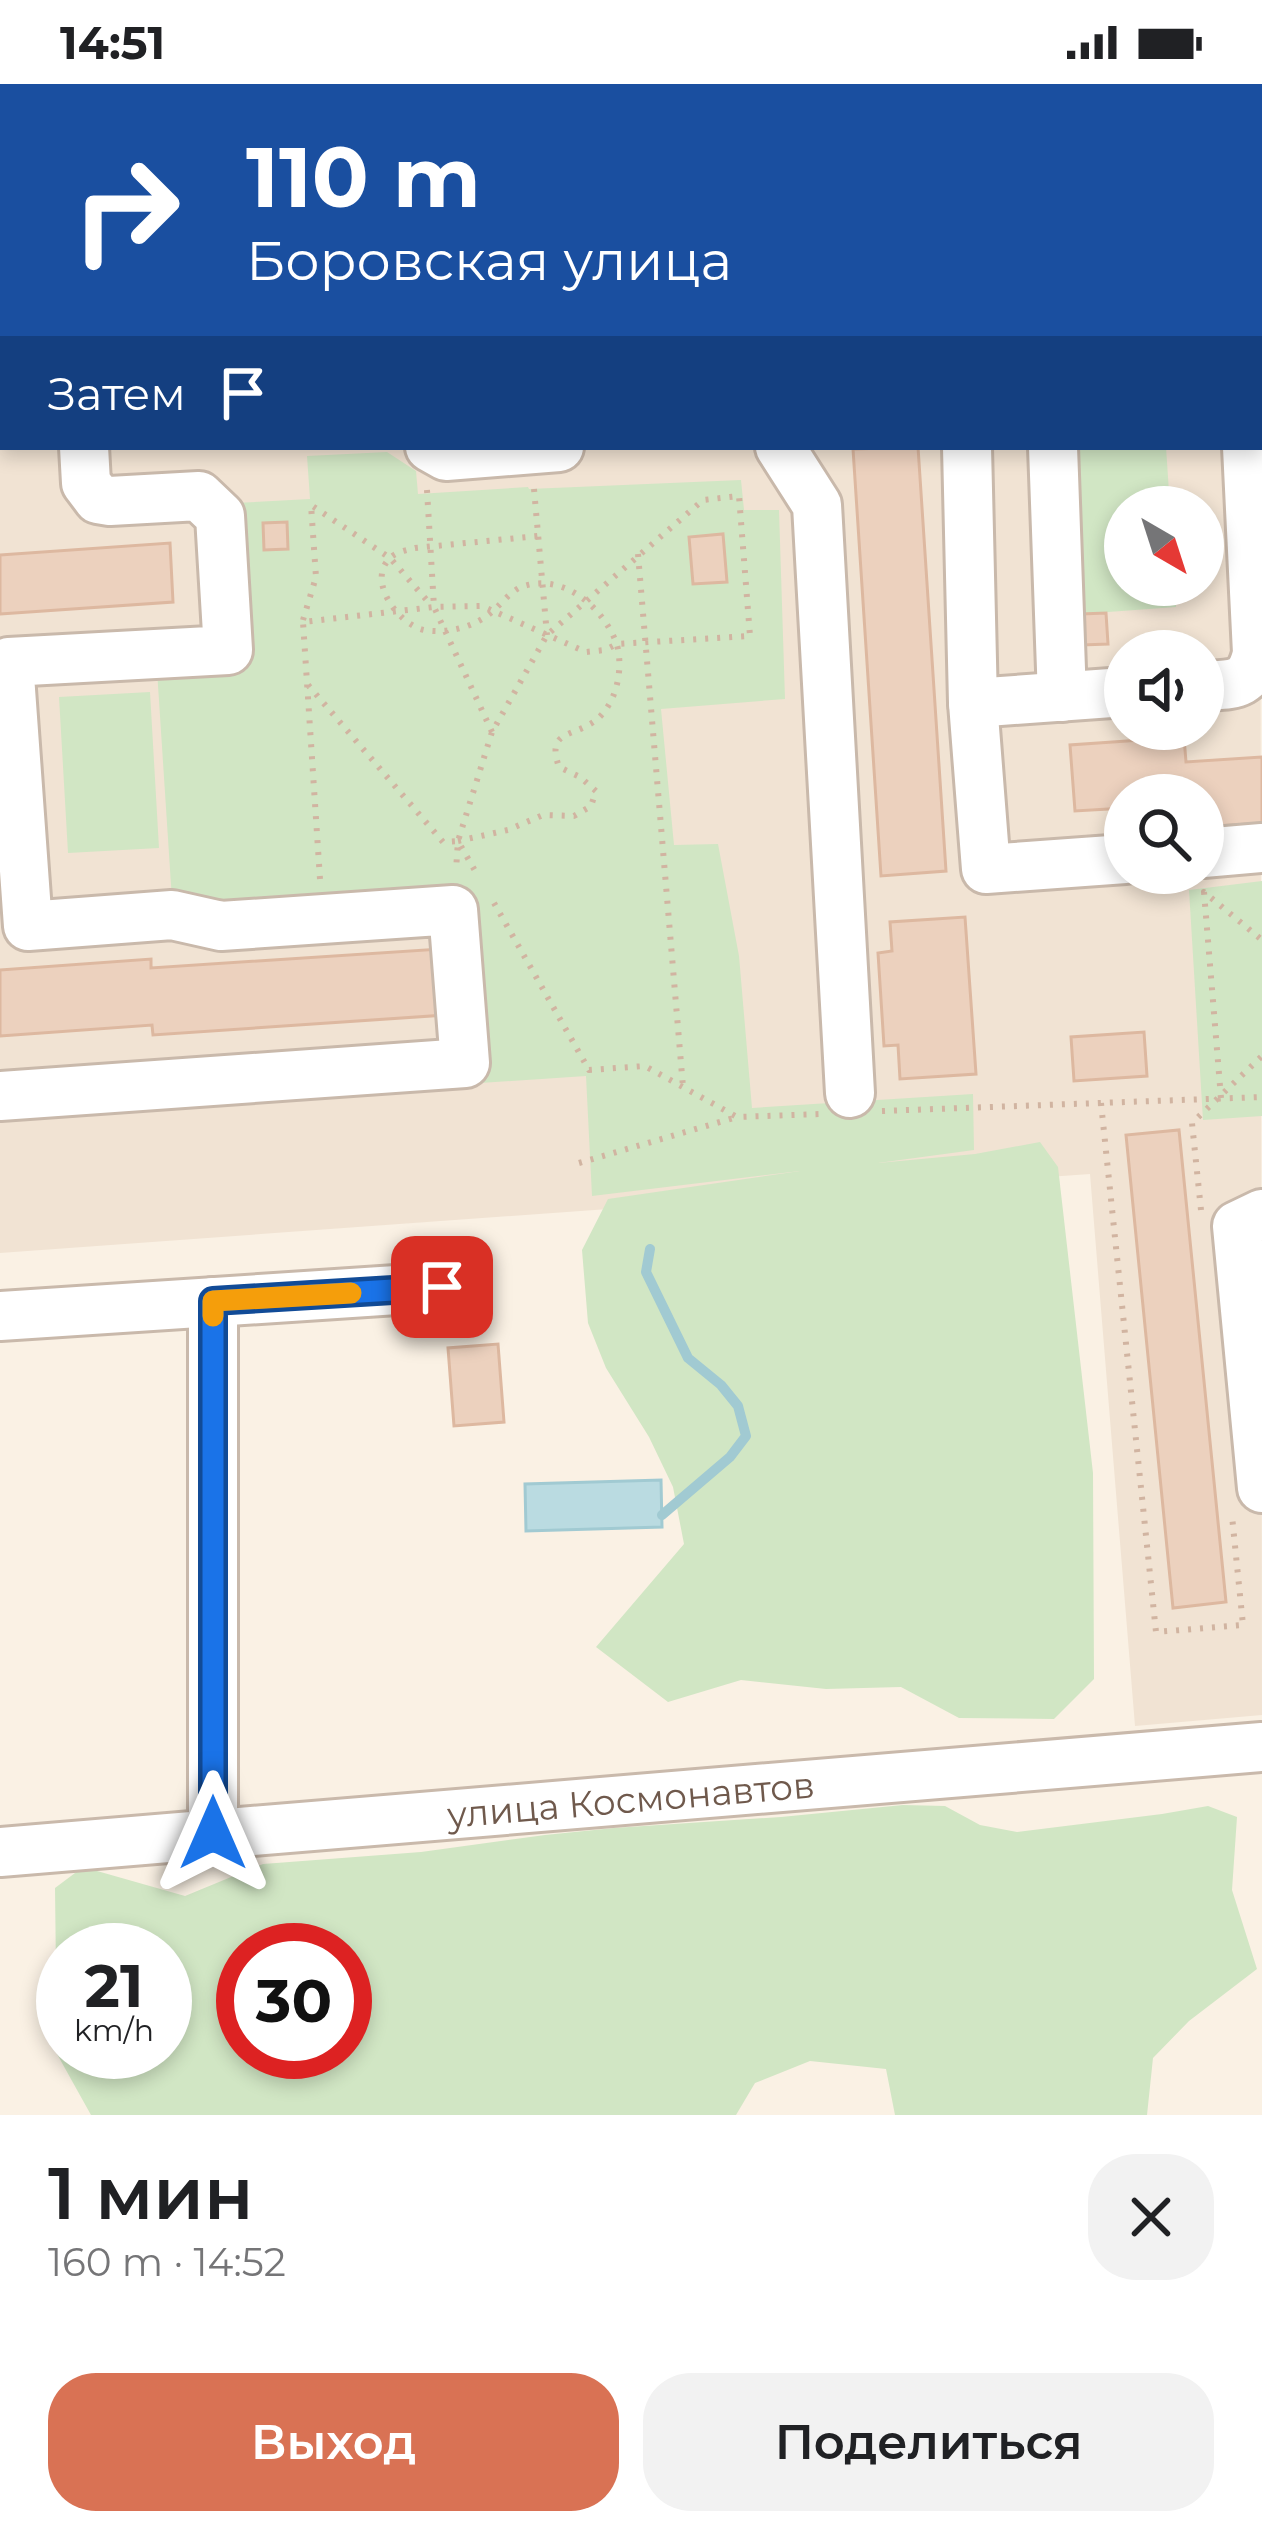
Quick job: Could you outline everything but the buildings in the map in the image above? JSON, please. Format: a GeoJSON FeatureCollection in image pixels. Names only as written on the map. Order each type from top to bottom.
{"type":"FeatureCollection","features":[{"type":"Feature","properties":{"kind":"street"},"geometry":{"type":"LineString","coordinates":[[0,1096],[465,1063],[476,899],[221,926],[172,915],[28,926],[9,662],[229,650],[220,516],[199,496],[98,499],[86,483],[84,450]]}},
{"type":"Feature","properties":{"kind":"street"},"geometry":{"type":"LineString","coordinates":[[782,450],[817,505],[850,1106]]}},
{"type":"Feature","properties":{"kind":"street"},"geometry":{"type":"LineString","coordinates":[[967,450],[974,703],[986,869],[1104,861]]}},
{"type":"Feature","properties":{"kind":"street"},"geometry":{"type":"LineString","coordinates":[[1053,450],[1062,697]]}},
{"type":"Feature","properties":{"kind":"street"},"geometry":{"type":"LineString","coordinates":[[1224,685],[1238,684],[1253,670],[1257,653],[1247,450]]}},
{"type":"Feature","properties":{"kind":"street"},"geometry":{"type":"LineString","coordinates":[[428,462],[446,456],[546,461]]}},
{"type":"Feature","properties":{"kind":"street"},"geometry":{"type":"LineString","coordinates":[[974,703],[1104,694]]}},
{"type":"Feature","properties":{"kind":"street"},"geometry":{"type":"LineString","coordinates":[[1224,851],[1262,848]]}},
{"type":"Feature","properties":{"kind":"street"},"geometry":{"type":"LineString","coordinates":[[1247,1500],[1237,1226],[1262,1214]]}},
{"type":"Feature","properties":{"kind":"street"},"geometry":{"type":"LineString","coordinates":[[0,1316],[442,1287]]}},
{"type":"Feature","properties":{"kind":"street"},"geometry":{"type":"LineString","coordinates":[[213,1301],[213,1833]]}},
{"type":"Feature","properties":{"kind":"street","name":"улица Космонавтов"},"geometry":{"type":"LineString","coordinates":[[0,1852],[1262,1747]]}},
{"type":"Feature","properties":{"kind":"path"},"geometry":{"type":"LineString","coordinates":[[546,461],[538,536],[547,635]]}},
{"type":"Feature","properties":{"kind":"path"},"geometry":{"type":"LineString","coordinates":[[428,462],[434,608]]}},
{"type":"Feature","properties":{"kind":"path"},"geometry":{"type":"LineString","coordinates":[[303,622],[482,606],[547,635],[586,652],[617,644],[750,636],[739,496],[704,500],[547,635],[492,732],[458,841],[476,899],[589,1070],[645,1066],[737,1117]]}},
{"type":"Feature","properties":{"kind":"path"},"geometry":{"type":"LineString","coordinates":[[323,918],[303,622],[316,578],[310,505],[390,558],[434,608],[492,732]]}},
{"type":"Feature","properties":{"kind":"path"},"geometry":{"type":"LineString","coordinates":[[307,685],[443,842],[508,830],[544,815],[574,816],[592,806],[596,790],[559,767],[555,754],[558,740],[570,730],[594,723],[621,677],[617,644],[587,599],[563,587],[520,587],[480,622],[421,630],[395,612],[382,579],[384,566],[400,552],[538,536]]}},
{"type":"Feature","properties":{"kind":"path"},"geometry":{"type":"LineString","coordinates":[[638,554],[683,1087]]}},
{"type":"Feature","properties":{"kind":"path"},"geometry":{"type":"LineString","coordinates":[[458,841],[476,899]]}},
{"type":"Feature","properties":{"kind":"path"},"geometry":{"type":"LineString","coordinates":[[1221,1098],[1204,892],[1262,940]]}},
{"type":"Feature","properties":{"kind":"path"},"geometry":{"type":"LineString","coordinates":[[1202,1214],[1192,1123],[1262,1056]]}},
{"type":"Feature","properties":{"kind":"path"},"geometry":{"type":"LineString","coordinates":[[579,1163],[737,1117],[850,1106],[1262,1097]]}},
{"type":"Feature","properties":{"kind":"path"},"geometry":{"type":"LineString","coordinates":[[1100,1103],[1156,1632],[1243,1625],[1247,1500]]}},
{"type":"Feature","properties":{"kind":"shaded area"},"geometry":{"type":"Polygon","coordinates":[[[0,450],[1260,450],[1262,1715],[1135,1726],[1090,1174],[0,1253],[0,450]]]}},
{"type":"Feature","properties":{"kind":"green space"},"geometry":{"type":"Polygon","coordinates":[[[1071,450],[1166,450],[1169,486],[1104,486],[1104,606],[1176,607],[1081,614],[1071,450]]]}},
{"type":"Feature","properties":{"kind":"green space"},"geometry":{"type":"Polygon","coordinates":[[[387,452],[416,471],[418,494],[741,480],[744,510],[779,510],[785,699],[661,709],[674,845],[718,844],[739,956],[752,1108],[973,1094],[974,1150],[878,1163],[1040,1142],[1058,1167],[1093,1473],[1094,1679],[1054,1719],[959,1718],[901,1687],[826,1689],[741,1680],[668,1702],[596,1647],[684,1544],[673,1487],[649,1437],[606,1368],[588,1323],[582,1250],[608,1199],[800,1171],[592,1196],[586,1076],[480,1083],[468,892],[222,909],[172,900],[157,670],[244,665],[235,503],[310,499],[307,456],[387,452]]]}},
{"type":"Feature","properties":{"kind":"green space"},"geometry":{"type":"Polygon","coordinates":[[[150,692],[159,848],[68,853],[59,697],[150,692]]]}},
{"type":"Feature","properties":{"kind":"green space"},"geometry":{"type":"Polygon","coordinates":[[[1262,881],[1262,1116],[1203,1120],[1189,894],[1224,894],[1224,886],[1262,881]]]}},
{"type":"Feature","properties":{"kind":"green space"},"geometry":{"type":"Polygon","coordinates":[[[903,1805],[945,1806],[980,1825],[1017,1832],[1208,1806],[1237,1817],[1232,1890],[1257,1969],[1189,2021],[1153,2058],[1147,2115],[895,2115],[886,2069],[810,2061],[755,2083],[736,2115],[91,2115],[71,2079],[192,2079],[192,1923],[55,1923],[55,1888],[83,1867],[185,1896],[263,1864],[421,1852],[614,1828],[903,1805]]]}},
{"type":"Feature","properties":{"kind":"water"},"geometry":{"type":"Polygon","coordinates":[[[661,1480],[662,1527],[526,1531],[525,1484],[661,1480]]]}},
{"type":"Feature","properties":{"kind":"waterway"},"geometry":{"type":"LineString","coordinates":[[650,1249],[646,1272],[688,1358],[738,1406],[746,1436],[730,1457],[662,1515]]}},
{"type":"Feature","properties":{"kind":"slow traffic"},"geometry":{"type":"LineString","coordinates":[[213,1316],[213,1301],[351,1293]]}},
{"type":"Feature","properties":{"kind":"route"},"geometry":{"type":"LineString","coordinates":[[213,1833],[213,1301],[442,1287]]}}]}
